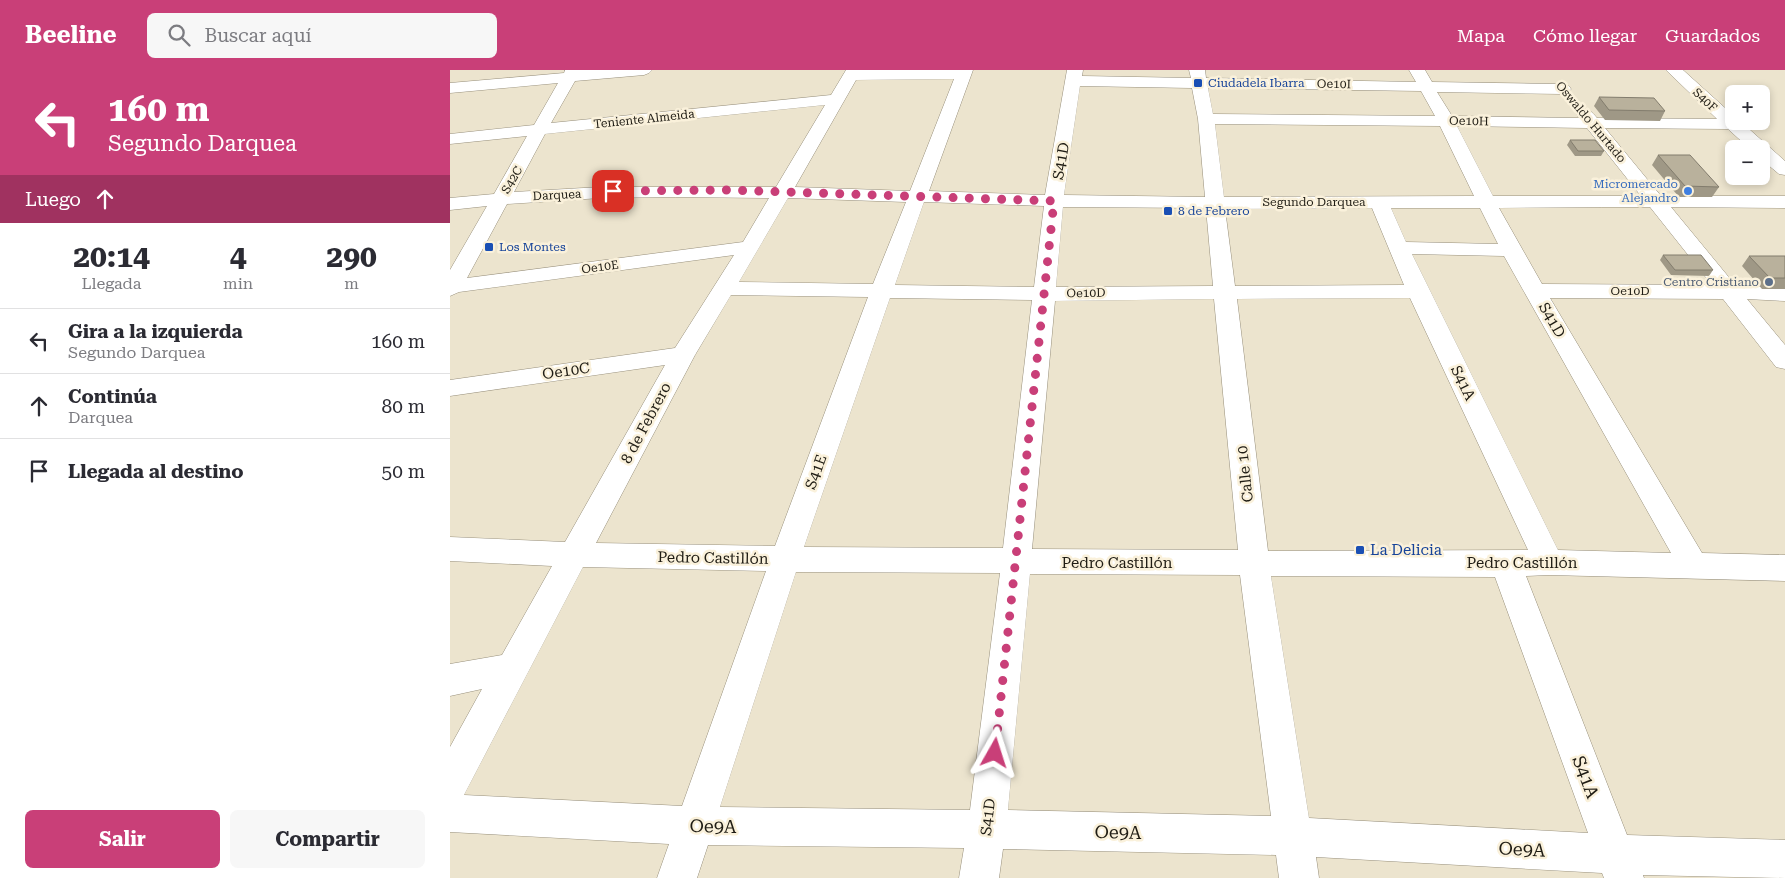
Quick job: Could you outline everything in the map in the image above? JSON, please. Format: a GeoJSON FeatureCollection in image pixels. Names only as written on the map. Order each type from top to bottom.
{"type":"FeatureCollection","features":[{"type":"Feature","properties":{"kind":"street"},"geometry":{"type":"LineString","coordinates":[[450,88],[571,74],[644,70]]}},
{"type":"Feature","properties":{"kind":"street","name":"Oswaldo Hurtado"},"geometry":{"type":"LineString","coordinates":[[1547,70],[1593,123],[1785,362]]}},
{"type":"Feature","properties":{"kind":"street","name":"S40F"},"geometry":{"type":"LineString","coordinates":[[1674,70],[1725,118]]}},
{"type":"Feature","properties":{"kind":"street"},"geometry":{"type":"LineString","coordinates":[[852,72],[964,72]]}},
{"type":"Feature","properties":{"kind":"street","name":"8 de Febrero"},"geometry":{"type":"LineString","coordinates":[[450,783],[682,355],[784,191],[852,72]]}},
{"type":"Feature","properties":{"kind":"street","name":"S41E"},"geometry":{"type":"LineString","coordinates":[[677,878],[785,559],[881,292],[964,72]]}},
{"type":"Feature","properties":{"kind":"street","name":"S42C"},"geometry":{"type":"LineString","coordinates":[[450,287],[571,74]]}},
{"type":"Feature","properties":{"kind":"street","name":"Oe10I"},"geometry":{"type":"LineString","coordinates":[[1075,75],[1422,78],[1563,89]]}},
{"type":"Feature","properties":{"kind":"street","name":"S41D"},"geometry":{"type":"LineString","coordinates":[[979,878],[987,829],[1054,201],[1075,75]]}},
{"type":"Feature","properties":{"kind":"street","name":"Calle 10"},"geometry":{"type":"LineString","coordinates":[[1198,76],[1206,119],[1254,563],[1299,878]]}},
{"type":"Feature","properties":{"kind":"street","name":"S41D"},"geometry":{"type":"LineString","coordinates":[[1422,78],[1488,202],[1511,250],[1694,566]]}},
{"type":"Feature","properties":{"kind":"street","name":"Teniente Almeida"},"geometry":{"type":"LineString","coordinates":[[450,139],[838,99]]}},
{"type":"Feature","properties":{"kind":"street","name":"Oe10H"},"geometry":{"type":"LineString","coordinates":[[1206,119],[1725,124]]}},
{"type":"Feature","properties":{"kind":"street","name":"S40F"},"geometry":{"type":"LineString","coordinates":[[1739,130],[1751,140]]}},
{"type":"Feature","properties":{"kind":"street","name":"S40F"},"geometry":{"type":"LineString","coordinates":[[1770,155],[1785,170]]}},
{"type":"Feature","properties":{"kind":"street","name":"Darquea"},"geometry":{"type":"LineString","coordinates":[[450,204],[502,198],[632,190],[784,191]]}},
{"type":"Feature","properties":{"kind":"street","name":"Segundo Darquea"},"geometry":{"type":"LineString","coordinates":[[784,191],[1054,201],[1379,203],[1655,200],[1785,202]]}},
{"type":"Feature","properties":{"kind":"street","name":"S41A"},"geometry":{"type":"LineString","coordinates":[[1379,203],[1401,248],[1418,291],[1549,562]]}},
{"type":"Feature","properties":{"kind":"street","name":"Oe10E"},"geometry":{"type":"LineString","coordinates":[[450,287],[750,247]]}},
{"type":"Feature","properties":{"kind":"street"},"geometry":{"type":"LineString","coordinates":[[1401,248],[1511,250]]}},
{"type":"Feature","properties":{"kind":"street","name":"Oe10D"},"geometry":{"type":"LineString","coordinates":[[724,288],[1043,294],[1418,291]]}},
{"type":"Feature","properties":{"kind":"street","name":"Oe10D"},"geometry":{"type":"LineString","coordinates":[[1536,291],[1785,294]]}},
{"type":"Feature","properties":{"kind":"street","name":"Oe10C"},"geometry":{"type":"LineString","coordinates":[[450,388],[682,355]]}},
{"type":"Feature","properties":{"kind":"street","name":"Pedro Castillón"},"geometry":{"type":"LineString","coordinates":[[450,549],[575,555],[785,559],[1506,564],[1549,562],[1785,568]]}},
{"type":"Feature","properties":{"kind":"street","name":"S41A"},"geometry":{"type":"LineString","coordinates":[[1506,564],[1619,866]]}},
{"type":"Feature","properties":{"kind":"street"},"geometry":{"type":"LineString","coordinates":[[450,680],[513,668]]}},
{"type":"Feature","properties":{"kind":"street","name":"Oe9A"},"geometry":{"type":"LineString","coordinates":[[450,813],[696,826],[987,829],[1293,836],[1619,866],[1785,860]]}},
{"type":"Feature","properties":{"kind":"building"},"geometry":{"type":"Polygon","coordinates":[[[1599,97],[1654,98],[1665,111],[1609,110],[1599,97]]]}},
{"type":"Feature","properties":{"kind":"building"},"geometry":{"type":"Polygon","coordinates":[[[1570,140],[1595,140],[1604,151],[1578,151],[1570,140]]]}},
{"type":"Feature","properties":{"kind":"building"},"geometry":{"type":"Polygon","coordinates":[[[1658,155],[1690,155],[1719,187],[1685,186],[1658,155]]]}},
{"type":"Feature","properties":{"kind":"building"},"geometry":{"type":"Polygon","coordinates":[[[1663,255],[1701,255],[1713,270],[1675,270],[1663,255]]]}},
{"type":"Feature","properties":{"kind":"building"},"geometry":{"type":"Polygon","coordinates":[[[1749,256],[1785,256],[1785,278],[1770,278],[1749,256]]]}},
{"type":"Feature","properties":{"kind":"place","name":"Ciudadela Ibarra"},"geometry":{"type":"Point","coordinates":[1198,83]}},
{"type":"Feature","properties":{"kind":"place","name":"Micromercado Alejandro"},"geometry":{"type":"Point","coordinates":[1688,191]}},
{"type":"Feature","properties":{"kind":"place","name":"8 de Febrero"},"geometry":{"type":"Point","coordinates":[1168,211]}},
{"type":"Feature","properties":{"kind":"place","name":"Los Montes"},"geometry":{"type":"Point","coordinates":[489,247]}},
{"type":"Feature","properties":{"kind":"place","name":"Centro Cristiano"},"geometry":{"type":"Point","coordinates":[1769,282]}},
{"type":"Feature","properties":{"kind":"place","name":"La Delicia"},"geometry":{"type":"Point","coordinates":[1360,550]}},
{"type":"Feature","properties":{"kind":"route"},"geometry":{"type":"LineString","coordinates":[[613,191],[727,190],[1054,201],[995,753]]}}]}
